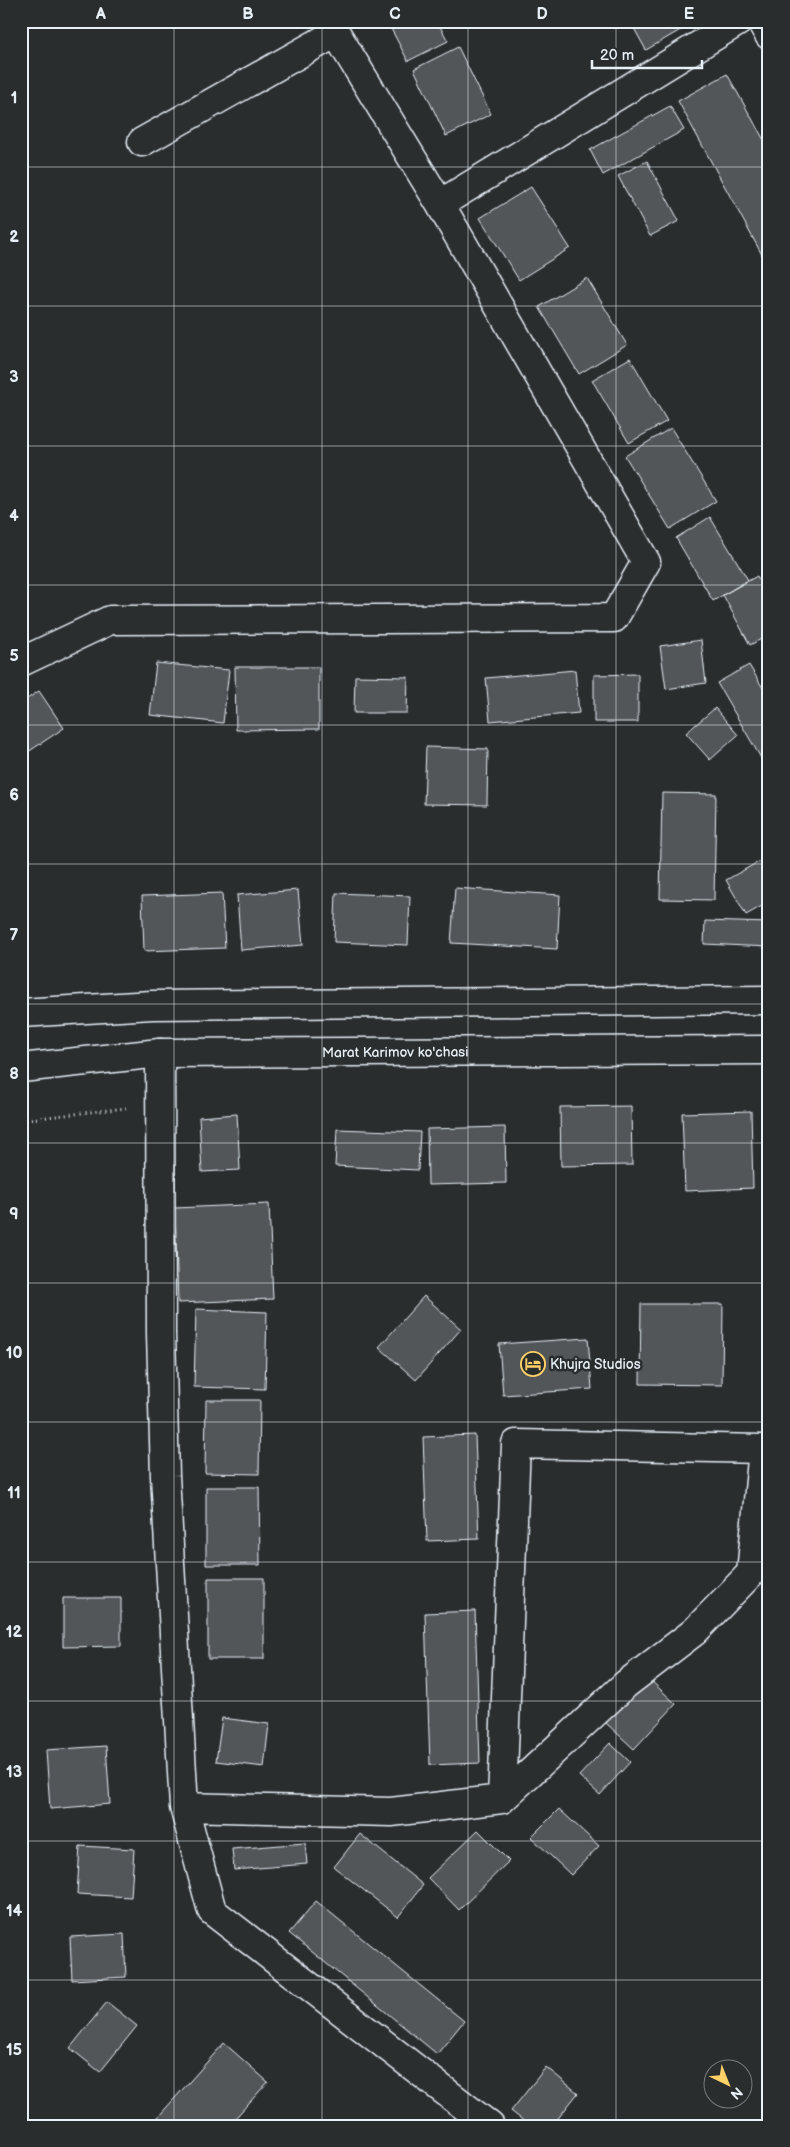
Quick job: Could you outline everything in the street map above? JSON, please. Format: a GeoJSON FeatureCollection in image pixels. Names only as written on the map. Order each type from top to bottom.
{"type":"FeatureCollection","features":[{"type":"Feature","properties":{"kind":"main road"},"geometry":{"type":"LineString","coordinates":[[440,204],[739,21]]}},
{"type":"Feature","properties":{"kind":"main road"},"geometry":{"type":"LineString","coordinates":[[761,21],[769,35]]}},
{"type":"Feature","properties":{"kind":"main road"},"geometry":{"type":"LineString","coordinates":[[21,662],[110,620],[614,618],[646,562],[440,204],[336,33],[142,142]]}},
{"type":"Feature","properties":{"kind":"main road"},"geometry":{"type":"LineString","coordinates":[[21,1014],[152,1005],[769,1000]]}},
{"type":"Feature","properties":{"kind":"main road","name":"Marat Karimov ko'chasi"},"geometry":{"type":"LineString","coordinates":[[21,1068],[160,1053],[769,1050]]}},
{"type":"Feature","properties":{"kind":"main road"},"geometry":{"type":"LineString","coordinates":[[160,1053],[161,1324],[165,1476],[184,1806],[212,1911],[490,2126]]}},
{"type":"Feature","properties":{"kind":"main road"},"geometry":{"type":"LineString","coordinates":[[184,1806],[392,1812],[502,1798],[626,1684],[694,1632],[751,1573],[763,1449],[516,1444],[502,1798]]}},
{"type":"Feature","properties":{"kind":"path"},"geometry":{"type":"LineString","coordinates":[[21,1120],[126,1108]]}},
{"type":"Feature","properties":{"kind":"building"},"geometry":{"type":"Polygon","coordinates":[[[387,21],[437,21],[448,41],[408,61],[387,21]]]}},
{"type":"Feature","properties":{"kind":"building"},"geometry":{"type":"Polygon","coordinates":[[[630,21],[687,21],[689,25],[646,50],[630,21]]]}},
{"type":"Feature","properties":{"kind":"building"},"geometry":{"type":"Polygon","coordinates":[[[458,47],[491,114],[446,136],[414,69],[458,47]]]}},
{"type":"Feature","properties":{"kind":"building"},"geometry":{"type":"Polygon","coordinates":[[[727,74],[769,149],[769,261],[766,262],[678,101],[727,74]]]}},
{"type":"Feature","properties":{"kind":"building"},"geometry":{"type":"Polygon","coordinates":[[[670,106],[684,130],[603,175],[590,150],[670,106]]]}},
{"type":"Feature","properties":{"kind":"building"},"geometry":{"type":"Polygon","coordinates":[[[647,161],[679,221],[650,236],[618,176],[647,161]]]}},
{"type":"Feature","properties":{"kind":"building"},"geometry":{"type":"Polygon","coordinates":[[[531,187],[570,248],[519,280],[480,218],[531,187]]]}},
{"type":"Feature","properties":{"kind":"building"},"geometry":{"type":"Polygon","coordinates":[[[587,278],[627,345],[579,374],[539,307],[587,278]]]}},
{"type":"Feature","properties":{"kind":"building"},"geometry":{"type":"Polygon","coordinates":[[[630,358],[667,421],[629,443],[592,380],[630,358]]]}},
{"type":"Feature","properties":{"kind":"building"},"geometry":{"type":"Polygon","coordinates":[[[671,428],[716,501],[670,529],[625,456],[671,428]]]}},
{"type":"Feature","properties":{"kind":"building"},"geometry":{"type":"Polygon","coordinates":[[[710,517],[748,580],[713,601],[676,538],[710,517]]]}},
{"type":"Feature","properties":{"kind":"building"},"geometry":{"type":"Polygon","coordinates":[[[757,576],[769,598],[769,635],[750,645],[723,595],[757,576]]]}},
{"type":"Feature","properties":{"kind":"building"},"geometry":{"type":"Polygon","coordinates":[[[701,640],[706,683],[666,689],[660,646],[701,640]]]}},
{"type":"Feature","properties":{"kind":"building"},"geometry":{"type":"Polygon","coordinates":[[[156,663],[229,670],[223,723],[150,715],[156,663]]]}},
{"type":"Feature","properties":{"kind":"building"},"geometry":{"type":"Polygon","coordinates":[[[749,665],[769,698],[768,770],[717,683],[749,665]]]}},
{"type":"Feature","properties":{"kind":"building"},"geometry":{"type":"Polygon","coordinates":[[[235,667],[319,667],[319,729],[236,730],[235,667]]]}},
{"type":"Feature","properties":{"kind":"building"},"geometry":{"type":"Polygon","coordinates":[[[575,670],[579,713],[490,721],[486,678],[575,670]]]}},
{"type":"Feature","properties":{"kind":"building"},"geometry":{"type":"Polygon","coordinates":[[[638,674],[638,722],[594,722],[594,675],[638,674]]]}},
{"type":"Feature","properties":{"kind":"building"},"geometry":{"type":"Polygon","coordinates":[[[355,676],[408,677],[407,713],[354,713],[355,676]]]}},
{"type":"Feature","properties":{"kind":"building"},"geometry":{"type":"Polygon","coordinates":[[[39,691],[64,728],[28,752],[21,741],[21,703],[39,691]]]}},
{"type":"Feature","properties":{"kind":"building"},"geometry":{"type":"Polygon","coordinates":[[[715,708],[738,735],[710,760],[686,733],[715,708]]]}},
{"type":"Feature","properties":{"kind":"building"},"geometry":{"type":"Polygon","coordinates":[[[426,747],[488,749],[487,805],[424,804],[426,747]]]}},
{"type":"Feature","properties":{"kind":"building"},"geometry":{"type":"Polygon","coordinates":[[[662,793],[716,794],[714,900],[660,899],[662,793]]]}},
{"type":"Feature","properties":{"kind":"building"},"geometry":{"type":"Polygon","coordinates":[[[769,856],[769,902],[746,915],[726,880],[769,856]]]}},
{"type":"Feature","properties":{"kind":"building"},"geometry":{"type":"Polygon","coordinates":[[[455,888],[560,895],[557,949],[451,943],[455,888]]]}},
{"type":"Feature","properties":{"kind":"building"},"geometry":{"type":"Polygon","coordinates":[[[298,890],[303,945],[241,950],[237,895],[298,890]]]}},
{"type":"Feature","properties":{"kind":"building"},"geometry":{"type":"Polygon","coordinates":[[[222,893],[225,948],[144,951],[142,896],[222,893]]]}},
{"type":"Feature","properties":{"kind":"building"},"geometry":{"type":"Polygon","coordinates":[[[336,893],[410,896],[408,945],[334,942],[336,893]]]}},
{"type":"Feature","properties":{"kind":"building"},"geometry":{"type":"Polygon","coordinates":[[[705,921],[769,923],[769,947],[704,944],[705,921]]]}},
{"type":"Feature","properties":{"kind":"building"},"geometry":{"type":"Polygon","coordinates":[[[631,1106],[632,1165],[561,1166],[560,1107],[631,1106]]]}},
{"type":"Feature","properties":{"kind":"building"},"geometry":{"type":"Polygon","coordinates":[[[751,1111],[753,1188],[685,1191],[682,1113],[751,1111]]]}},
{"type":"Feature","properties":{"kind":"building"},"geometry":{"type":"Polygon","coordinates":[[[237,1114],[240,1170],[202,1172],[199,1117],[237,1114]]]}},
{"type":"Feature","properties":{"kind":"building"},"geometry":{"type":"Polygon","coordinates":[[[505,1127],[506,1183],[428,1185],[427,1129],[505,1127]]]}},
{"type":"Feature","properties":{"kind":"building"},"geometry":{"type":"Polygon","coordinates":[[[337,1129],[420,1132],[418,1170],[335,1166],[337,1129]]]}},
{"type":"Feature","properties":{"kind":"building"},"geometry":{"type":"Polygon","coordinates":[[[269,1204],[273,1299],[178,1303],[175,1208],[269,1204]]]}},
{"type":"Feature","properties":{"kind":"building"},"geometry":{"type":"Polygon","coordinates":[[[424,1296],[461,1329],[416,1380],[379,1347],[424,1296]]]}},
{"type":"Feature","properties":{"kind":"building"},"geometry":{"type":"Polygon","coordinates":[[[641,1304],[723,1304],[722,1385],[640,1384],[641,1304]]]}},
{"type":"Feature","properties":{"kind":"building"},"geometry":{"type":"Polygon","coordinates":[[[196,1309],[267,1312],[265,1389],[194,1387],[196,1309]]]}},
{"type":"Feature","properties":{"kind":"building"},"geometry":{"type":"Polygon","coordinates":[[[588,1338],[592,1389],[503,1395],[499,1344],[588,1338]]]}},
{"type":"Feature","properties":{"kind":"building"},"geometry":{"type":"Polygon","coordinates":[[[206,1400],[260,1400],[259,1474],[205,1473],[206,1400]]]}},
{"type":"Feature","properties":{"kind":"building"},"geometry":{"type":"Polygon","coordinates":[[[475,1435],[479,1539],[427,1541],[423,1437],[475,1435]]]}},
{"type":"Feature","properties":{"kind":"building"},"geometry":{"type":"Polygon","coordinates":[[[206,1487],[259,1487],[260,1565],[206,1565],[206,1487]]]}},
{"type":"Feature","properties":{"kind":"building"},"geometry":{"type":"Polygon","coordinates":[[[208,1578],[264,1578],[264,1659],[208,1659],[208,1578]]]}},
{"type":"Feature","properties":{"kind":"building"},"geometry":{"type":"Polygon","coordinates":[[[63,1598],[121,1598],[121,1646],[63,1647],[63,1598]]]}},
{"type":"Feature","properties":{"kind":"building"},"geometry":{"type":"Polygon","coordinates":[[[475,1611],[480,1763],[430,1765],[425,1613],[475,1611]]]}},
{"type":"Feature","properties":{"kind":"building"},"geometry":{"type":"Polygon","coordinates":[[[648,1678],[676,1704],[634,1749],[606,1723],[648,1678]]]}},
{"type":"Feature","properties":{"kind":"building"},"geometry":{"type":"Polygon","coordinates":[[[222,1718],[269,1724],[264,1767],[216,1761],[222,1718]]]}},
{"type":"Feature","properties":{"kind":"building"},"geometry":{"type":"Polygon","coordinates":[[[610,1743],[630,1762],[600,1795],[579,1776],[610,1743]]]}},
{"type":"Feature","properties":{"kind":"building"},"geometry":{"type":"Polygon","coordinates":[[[106,1746],[110,1804],[50,1809],[46,1750],[106,1746]]]}},
{"type":"Feature","properties":{"kind":"building"},"geometry":{"type":"Polygon","coordinates":[[[559,1809],[599,1846],[571,1875],[531,1837],[559,1809]]]}},
{"type":"Feature","properties":{"kind":"building"},"geometry":{"type":"Polygon","coordinates":[[[478,1830],[509,1861],[459,1910],[428,1878],[478,1830]]]}},
{"type":"Feature","properties":{"kind":"building"},"geometry":{"type":"Polygon","coordinates":[[[360,1834],[423,1885],[398,1917],[334,1867],[360,1834]]]}},
{"type":"Feature","properties":{"kind":"building"},"geometry":{"type":"Polygon","coordinates":[[[305,1843],[307,1864],[234,1870],[232,1849],[305,1843]]]}},
{"type":"Feature","properties":{"kind":"building"},"geometry":{"type":"Polygon","coordinates":[[[80,1846],[134,1849],[131,1897],[77,1894],[80,1846]]]}},
{"type":"Feature","properties":{"kind":"building"},"geometry":{"type":"Polygon","coordinates":[[[316,1901],[464,2021],[437,2054],[289,1933],[316,1901]]]}},
{"type":"Feature","properties":{"kind":"building"},"geometry":{"type":"Polygon","coordinates":[[[124,1934],[126,1977],[72,1980],[70,1937],[124,1934]]]}},
{"type":"Feature","properties":{"kind":"building"},"geometry":{"type":"Polygon","coordinates":[[[107,2002],[137,2026],[100,2072],[70,2048],[107,2002]]]}},
{"type":"Feature","properties":{"kind":"building"},"geometry":{"type":"Polygon","coordinates":[[[224,2043],[268,2082],[228,2126],[150,2126],[224,2043]]]}},
{"type":"Feature","properties":{"kind":"building"},"geometry":{"type":"Polygon","coordinates":[[[546,2067],[578,2093],[552,2126],[530,2126],[511,2111],[546,2067]]]}},
{"type":"Feature","properties":{"kind":"place","name":"Khujra Studios"},"geometry":{"type":"Point","coordinates":[533,1364]}}]}
